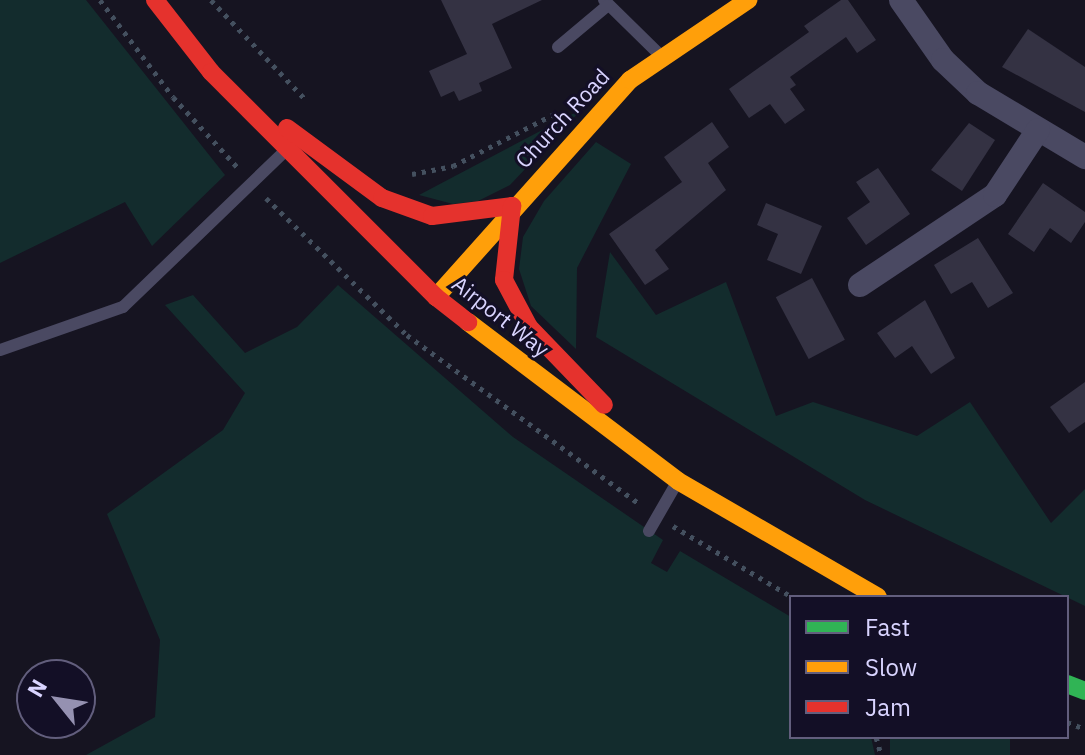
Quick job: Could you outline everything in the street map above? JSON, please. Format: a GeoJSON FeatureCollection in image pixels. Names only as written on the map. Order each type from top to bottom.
{"type":"FeatureCollection","features":[{"type":"Feature","properties":{"kind":"street","name":"Airport Way"},"geometry":{"type":"LineString","coordinates":[[155,0],[211,72],[436,297],[678,481],[875,595]]}},
{"type":"Feature","properties":{"kind":"street","name":"Church Road"},"geometry":{"type":"LineString","coordinates":[[436,297],[512,206],[630,80],[748,0]]}},
{"type":"Feature","properties":{"kind":"street"},"geometry":{"type":"LineString","coordinates":[[901,0],[943,60],[978,93],[1085,157]]}},
{"type":"Feature","properties":{"kind":"street"},"geometry":{"type":"LineString","coordinates":[[211,72],[382,198],[432,216],[512,206],[504,280],[529,327],[678,481]]}},
{"type":"Feature","properties":{"kind":"street"},"geometry":{"type":"LineString","coordinates":[[860,285],[995,195],[1038,130]]}},
{"type":"Feature","properties":{"kind":"lane"},"geometry":{"type":"LineString","coordinates":[[558,47],[606,3],[646,34],[663,58]]}},
{"type":"Feature","properties":{"kind":"lane"},"geometry":{"type":"LineString","coordinates":[[0,350],[123,307],[286,150]]}},
{"type":"Feature","properties":{"kind":"lane"},"geometry":{"type":"LineString","coordinates":[[649,531],[678,481]]}},
{"type":"Feature","properties":{"kind":"path"},"geometry":{"type":"LineString","coordinates":[[211,0],[315,110]]}},
{"type":"Feature","properties":{"kind":"path"},"geometry":{"type":"LineString","coordinates":[[402,170],[414,174],[453,166],[569,107]]}},
{"type":"Feature","properties":{"kind":"green space"},"geometry":{"type":"Polygon","coordinates":[[[0,0],[86,0],[225,175],[152,246],[125,202],[0,263],[0,0]]]}},
{"type":"Feature","properties":{"kind":"green space"},"geometry":{"type":"Polygon","coordinates":[[[582,109],[510,185],[478,201],[453,204],[419,195],[582,109]]]}},
{"type":"Feature","properties":{"kind":"green space"},"geometry":{"type":"Polygon","coordinates":[[[596,142],[631,164],[577,268],[576,349],[531,306],[519,269],[523,237],[544,201],[596,142]]]}},
{"type":"Feature","properties":{"kind":"green space"},"geometry":{"type":"Polygon","coordinates":[[[610,252],[656,315],[726,282],[776,416],[813,402],[917,436],[970,402],[1051,523],[1085,489],[1085,606],[1069,598],[1069,595],[1062,595],[865,500],[596,337],[610,252]]]}},
{"type":"Feature","properties":{"kind":"green space"},"geometry":{"type":"Polygon","coordinates":[[[338,285],[513,437],[663,540],[651,563],[667,572],[680,551],[789,616],[789,739],[871,739],[875,755],[86,755],[155,717],[160,640],[107,514],[223,430],[245,393],[165,305],[193,295],[245,353],[297,327],[338,285]]]}},
{"type":"Feature","properties":{"kind":"green space"},"geometry":{"type":"Polygon","coordinates":[[[890,739],[1010,739],[1010,755],[890,755],[890,739]]]}},
{"type":"Feature","properties":{"kind":"building"},"geometry":{"type":"Polygon","coordinates":[[[441,0],[542,0],[492,24],[512,68],[479,83],[482,91],[459,101],[454,91],[441,97],[429,71],[467,54],[441,0]]]}},
{"type":"Feature","properties":{"kind":"building"},"geometry":{"type":"Polygon","coordinates":[[[841,0],[848,0],[876,40],[857,53],[846,37],[790,77],[796,85],[790,89],[805,110],[785,124],[770,104],[749,118],[729,89],[809,32],[804,26],[841,0]]]}},
{"type":"Feature","properties":{"kind":"building"},"geometry":{"type":"Polygon","coordinates":[[[1028,29],[1085,67],[1085,112],[1002,67],[1028,29]]]}},
{"type":"Feature","properties":{"kind":"building"},"geometry":{"type":"Polygon","coordinates":[[[712,122],[729,147],[708,163],[726,190],[655,250],[669,269],[645,285],[609,234],[682,182],[664,157],[712,122]]]}},
{"type":"Feature","properties":{"kind":"building"},"geometry":{"type":"Polygon","coordinates":[[[969,123],[995,140],[962,191],[931,170],[969,123]]]}},
{"type":"Feature","properties":{"kind":"building"},"geometry":{"type":"Polygon","coordinates":[[[878,168],[910,214],[866,245],[847,218],[870,202],[856,182],[878,168]]]}},
{"type":"Feature","properties":{"kind":"building"},"geometry":{"type":"Polygon","coordinates":[[[1043,183],[1085,212],[1085,222],[1071,243],[1050,228],[1034,252],[1008,234],[1043,183]]]}},
{"type":"Feature","properties":{"kind":"building"},"geometry":{"type":"Polygon","coordinates":[[[766,203],[822,226],[801,274],[767,260],[778,234],[757,225],[766,203]]]}},
{"type":"Feature","properties":{"kind":"building"},"geometry":{"type":"Polygon","coordinates":[[[978,238],[1013,293],[988,308],[972,282],[951,294],[934,265],[978,238]]]}},
{"type":"Feature","properties":{"kind":"building"},"geometry":{"type":"Polygon","coordinates":[[[812,278],[845,340],[809,359],[776,297],[812,278]]]}},
{"type":"Feature","properties":{"kind":"building"},"geometry":{"type":"Polygon","coordinates":[[[925,300],[955,358],[931,374],[912,346],[895,358],[877,333],[925,300]]]}},
{"type":"Feature","properties":{"kind":"building"},"geometry":{"type":"Polygon","coordinates":[[[1085,382],[1085,422],[1069,433],[1050,407],[1085,382]]]}},
{"type":"Feature","properties":{"kind":"traffic: fast"},"geometry":{"type":"LineString","coordinates":[[1069,685],[1085,691]]}},
{"type":"Feature","properties":{"kind":"traffic: slow"},"geometry":{"type":"LineString","coordinates":[[436,297],[630,80],[748,0]]}},
{"type":"Feature","properties":{"kind":"traffic: slow"},"geometry":{"type":"LineString","coordinates":[[468,322],[678,481],[875,595]]}},
{"type":"Feature","properties":{"kind":"traffic: jam"},"geometry":{"type":"LineString","coordinates":[[155,0],[211,72],[436,297],[468,322]]}},
{"type":"Feature","properties":{"kind":"traffic: jam"},"geometry":{"type":"LineString","coordinates":[[287,128],[382,198],[432,216],[512,206]]}},
{"type":"Feature","properties":{"kind":"traffic: jam"},"geometry":{"type":"LineString","coordinates":[[512,206],[504,280],[529,327],[604,405]]}}]}
